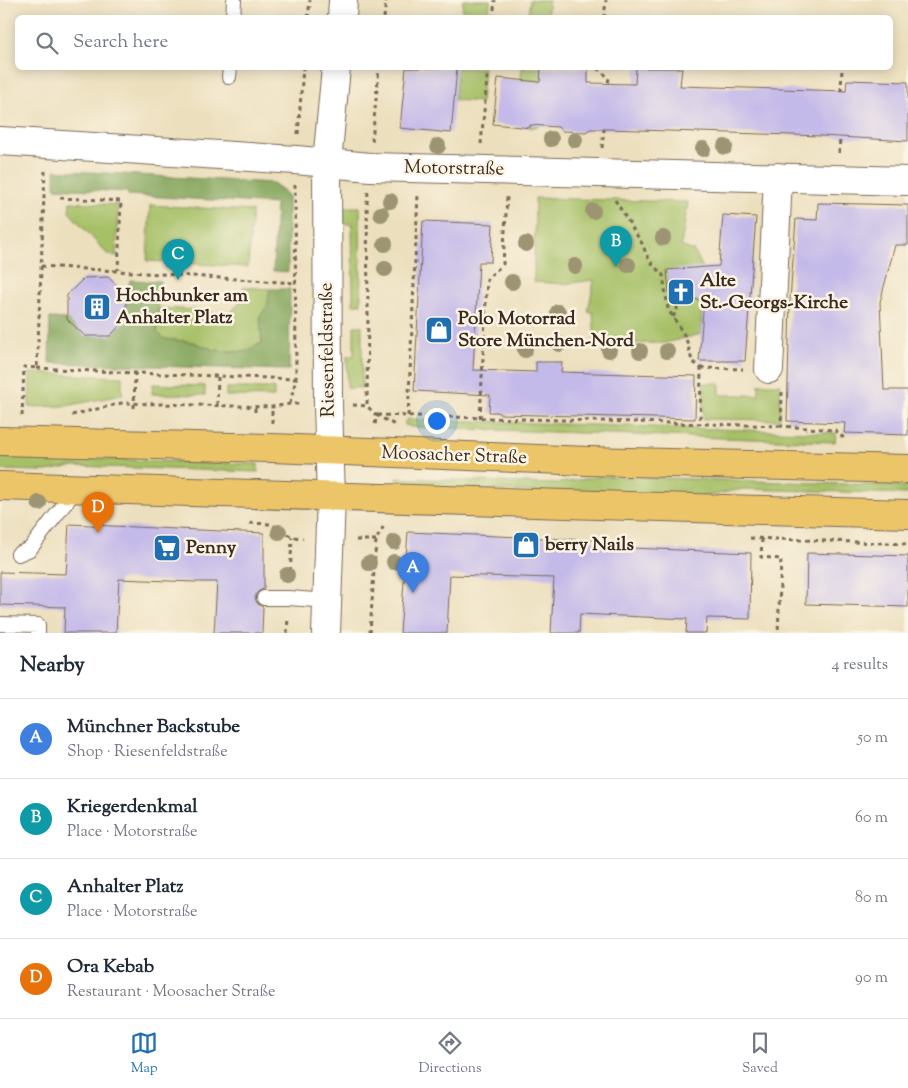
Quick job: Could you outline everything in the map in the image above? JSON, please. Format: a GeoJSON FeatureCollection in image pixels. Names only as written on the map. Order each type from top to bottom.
{"type":"FeatureCollection","features":[{"type":"Feature","properties":{"kind":"main road","name":"Moosacher Straße"},"geometry":{"type":"LineString","coordinates":[[0,441],[139,444],[588,461],[908,469]]}},
{"type":"Feature","properties":{"kind":"main road"},"geometry":{"type":"LineString","coordinates":[[0,486],[725,510],[908,514]]}},
{"type":"Feature","properties":{"kind":"street"},"geometry":{"type":"LineString","coordinates":[[342,15],[343,0]]}},
{"type":"Feature","properties":{"kind":"street","name":"Riesenfeldstraße"},"geometry":{"type":"LineString","coordinates":[[326,633],[331,497],[328,404],[327,162],[336,70]]}},
{"type":"Feature","properties":{"kind":"street","name":"Motorstraße"},"geometry":{"type":"LineString","coordinates":[[0,141],[327,162],[370,167],[908,180]]}},
{"type":"Feature","properties":{"kind":"street"},"geometry":{"type":"LineString","coordinates":[[769,369],[778,177]]}},
{"type":"Feature","properties":{"kind":"lane"},"geometry":{"type":"LineString","coordinates":[[233,15],[234,0]]}},
{"type":"Feature","properties":{"kind":"lane"},"geometry":{"type":"LineString","coordinates":[[18,554],[30,549],[77,488]]}},
{"type":"Feature","properties":{"kind":"lane"},"geometry":{"type":"LineString","coordinates":[[264,598],[328,601]]}},
{"type":"Feature","properties":{"kind":"lane"},"geometry":{"type":"LineString","coordinates":[[0,624],[38,626],[38,633]]}},
{"type":"Feature","properties":{"kind":"path"},"geometry":{"type":"LineString","coordinates":[[308,15],[310,0]]}},
{"type":"Feature","properties":{"kind":"path"},"geometry":{"type":"LineString","coordinates":[[384,15],[386,0]]}},
{"type":"Feature","properties":{"kind":"path"},"geometry":{"type":"LineString","coordinates":[[493,15],[495,0]]}},
{"type":"Feature","properties":{"kind":"path"},"geometry":{"type":"LineString","coordinates":[[604,15],[606,0]]}},
{"type":"Feature","properties":{"kind":"path"},"geometry":{"type":"LineString","coordinates":[[290,404],[296,379],[295,194],[303,70]]}},
{"type":"Feature","properties":{"kind":"path"},"geometry":{"type":"LineString","coordinates":[[375,453],[376,416],[367,406],[367,203],[379,70]]}},
{"type":"Feature","properties":{"kind":"path"},"geometry":{"type":"LineString","coordinates":[[480,147],[488,70]]}},
{"type":"Feature","properties":{"kind":"path"},"geometry":{"type":"LineString","coordinates":[[599,70],[609,78],[608,83]]}},
{"type":"Feature","properties":{"kind":"path"},"geometry":{"type":"LineString","coordinates":[[841,91],[842,70]]}},
{"type":"Feature","properties":{"kind":"path"},"geometry":{"type":"LineString","coordinates":[[602,151],[604,129]]}},
{"type":"Feature","properties":{"kind":"path"},"geometry":{"type":"LineString","coordinates":[[838,158],[840,137]]}},
{"type":"Feature","properties":{"kind":"path"},"geometry":{"type":"LineString","coordinates":[[37,368],[46,144]]}},
{"type":"Feature","properties":{"kind":"path"},"geometry":{"type":"LineString","coordinates":[[408,416],[418,187]]}},
{"type":"Feature","properties":{"kind":"path"},"geometry":{"type":"LineString","coordinates":[[480,418],[488,279],[503,264],[508,189]]}},
{"type":"Feature","properties":{"kind":"path"},"geometry":{"type":"LineString","coordinates":[[613,196],[643,245],[646,254],[663,275],[668,309],[686,338],[692,361],[701,368],[769,369],[782,382],[781,426]]}},
{"type":"Feature","properties":{"kind":"path"},"geometry":{"type":"LineString","coordinates":[[60,198],[121,201],[118,270]]}},
{"type":"Feature","properties":{"kind":"path"},"geometry":{"type":"LineString","coordinates":[[41,266],[296,283]]}},
{"type":"Feature","properties":{"kind":"path"},"geometry":{"type":"LineString","coordinates":[[673,318],[677,310],[677,302]]}},
{"type":"Feature","properties":{"kind":"path"},"geometry":{"type":"LineString","coordinates":[[15,417],[22,417],[24,368],[296,379]]}},
{"type":"Feature","properties":{"kind":"path"},"geometry":{"type":"LineString","coordinates":[[700,425],[701,368]]}},
{"type":"Feature","properties":{"kind":"path"},"geometry":{"type":"LineString","coordinates":[[134,405],[135,373]]}},
{"type":"Feature","properties":{"kind":"path"},"geometry":{"type":"LineString","coordinates":[[217,405],[218,376]]}},
{"type":"Feature","properties":{"kind":"path"},"geometry":{"type":"LineString","coordinates":[[70,416],[122,403],[134,405],[272,407],[290,404],[367,406]]}},
{"type":"Feature","properties":{"kind":"path"},"geometry":{"type":"LineString","coordinates":[[255,406],[255,412]]}},
{"type":"Feature","properties":{"kind":"path"},"geometry":{"type":"LineString","coordinates":[[376,416],[781,426],[835,430],[850,444]]}},
{"type":"Feature","properties":{"kind":"path"},"geometry":{"type":"LineString","coordinates":[[370,633],[376,540],[385,522],[379,498]]}},
{"type":"Feature","properties":{"kind":"path"},"geometry":{"type":"LineString","coordinates":[[271,524],[292,537]]}},
{"type":"Feature","properties":{"kind":"path"},"geometry":{"type":"LineString","coordinates":[[762,539],[761,557],[780,559],[778,633]]}},
{"type":"Feature","properties":{"kind":"green space"},"geometry":{"type":"Polygon","coordinates":[[[463,0],[490,0],[489,15],[462,15],[463,0]]]}},
{"type":"Feature","properties":{"kind":"green space"},"geometry":{"type":"Polygon","coordinates":[[[530,0],[549,0],[547,15],[528,15],[530,0]]]}},
{"type":"Feature","properties":{"kind":"green space"},"geometry":{"type":"Polygon","coordinates":[[[457,70],[484,70],[481,102],[454,100],[457,70]]]}},
{"type":"Feature","properties":{"kind":"green space"},"geometry":{"type":"Polygon","coordinates":[[[522,70],[542,70],[538,126],[530,128],[534,89],[520,88],[522,70]]]}},
{"type":"Feature","properties":{"kind":"green space"},"geometry":{"type":"Polygon","coordinates":[[[55,170],[273,183],[283,190],[288,197],[288,272],[273,271],[276,204],[128,195],[127,192],[55,188],[55,170]]]}},
{"type":"Feature","properties":{"kind":"green space"},"geometry":{"type":"Polygon","coordinates":[[[535,198],[688,202],[681,246],[694,251],[703,268],[701,334],[665,343],[595,344],[593,312],[588,312],[594,280],[563,284],[534,282],[535,198]]]}},
{"type":"Feature","properties":{"kind":"green space"},"geometry":{"type":"Polygon","coordinates":[[[70,202],[118,205],[116,256],[108,255],[69,212],[70,202]]]}},
{"type":"Feature","properties":{"kind":"green space"},"geometry":{"type":"Polygon","coordinates":[[[150,205],[252,211],[248,267],[147,261],[150,205]]]}},
{"type":"Feature","properties":{"kind":"green space"},"geometry":{"type":"Polygon","coordinates":[[[344,207],[360,207],[361,304],[353,304],[352,224],[344,224],[344,207]]]}},
{"type":"Feature","properties":{"kind":"green space"},"geometry":{"type":"Polygon","coordinates":[[[130,280],[160,281],[157,333],[165,339],[193,342],[214,350],[244,352],[262,343],[260,316],[267,307],[270,289],[290,289],[289,370],[49,363],[50,318],[67,319],[85,336],[110,336],[126,319],[126,294],[130,280]]]}},
{"type":"Feature","properties":{"kind":"green space"},"geometry":{"type":"Polygon","coordinates":[[[243,287],[270,289],[267,307],[260,316],[262,343],[244,352],[214,350],[193,342],[165,339],[157,334],[158,308],[200,310],[227,317],[239,303],[243,287]]]}},
{"type":"Feature","properties":{"kind":"green space"},"geometry":{"type":"Polygon","coordinates":[[[354,326],[362,326],[362,388],[347,388],[347,356],[354,356],[354,326]]]}},
{"type":"Feature","properties":{"kind":"green space"},"geometry":{"type":"Polygon","coordinates":[[[30,373],[122,377],[122,395],[66,406],[29,407],[30,373]]]}},
{"type":"Feature","properties":{"kind":"green space"},"geometry":{"type":"Polygon","coordinates":[[[704,383],[720,383],[720,395],[759,395],[759,384],[780,384],[780,420],[703,419],[704,383]]]}},
{"type":"Feature","properties":{"kind":"green space"},"geometry":{"type":"Polygon","coordinates":[[[153,384],[205,386],[205,395],[152,394],[153,384]]]}},
{"type":"Feature","properties":{"kind":"green space"},"geometry":{"type":"Polygon","coordinates":[[[226,388],[274,388],[274,397],[226,396],[226,388]]]}},
{"type":"Feature","properties":{"kind":"green space"},"geometry":{"type":"Polygon","coordinates":[[[409,419],[836,433],[835,442],[411,427],[405,425],[405,421],[409,419]]]}},
{"type":"Feature","properties":{"kind":"green space"},"geometry":{"type":"Polygon","coordinates":[[[0,456],[258,464],[258,472],[74,466],[46,471],[0,470],[0,456]]]}},
{"type":"Feature","properties":{"kind":"green space"},"geometry":{"type":"Polygon","coordinates":[[[601,476],[908,486],[908,494],[743,489],[698,498],[397,487],[397,478],[554,484],[601,476]]]}},
{"type":"Feature","properties":{"kind":"building"},"geometry":{"type":"Polygon","coordinates":[[[406,70],[457,70],[451,133],[400,128],[406,70]]]}},
{"type":"Feature","properties":{"kind":"building"},"geometry":{"type":"Polygon","coordinates":[[[541,70],[588,70],[588,83],[635,84],[636,70],[682,70],[680,86],[846,91],[847,80],[908,82],[908,141],[822,136],[608,129],[590,129],[586,132],[562,131],[558,127],[530,125],[530,128],[493,124],[498,78],[540,82],[541,70]]]}},
{"type":"Feature","properties":{"kind":"building"},"geometry":{"type":"Polygon","coordinates":[[[818,203],[908,205],[908,245],[895,245],[880,302],[884,390],[908,390],[908,435],[844,433],[845,423],[787,421],[790,300],[796,219],[817,220],[818,203]]]}},
{"type":"Feature","properties":{"kind":"building"},"geometry":{"type":"Polygon","coordinates":[[[723,215],[756,217],[745,361],[699,361],[704,299],[670,302],[667,270],[719,266],[723,215]]]}},
{"type":"Feature","properties":{"kind":"building"},"geometry":{"type":"Polygon","coordinates":[[[423,221],[493,224],[491,262],[479,262],[473,370],[536,372],[536,362],[562,362],[561,372],[696,376],[695,419],[499,414],[498,412],[489,412],[490,395],[414,391],[423,221]]]}},
{"type":"Feature","properties":{"kind":"building","name":"Hochbunker am Anhalter Platz"},"geometry":{"type":"Polygon","coordinates":[[[108,277],[126,294],[126,319],[110,336],[85,336],[67,319],[67,295],[84,278],[108,277]]]}},
{"type":"Feature","properties":{"kind":"building"},"geometry":{"type":"Polygon","coordinates":[[[69,524],[264,533],[264,589],[256,594],[255,598],[257,603],[263,607],[262,633],[214,633],[217,582],[119,579],[116,633],[64,633],[65,607],[0,605],[0,572],[66,574],[69,524]]]}},
{"type":"Feature","properties":{"kind":"building"},"geometry":{"type":"Polygon","coordinates":[[[408,532],[608,541],[608,547],[751,553],[750,619],[707,618],[706,633],[686,633],[687,619],[580,614],[579,633],[551,633],[554,578],[450,575],[447,633],[400,633],[408,532]]]}},
{"type":"Feature","properties":{"kind":"building"},"geometry":{"type":"Polygon","coordinates":[[[807,553],[908,556],[908,607],[806,604],[807,553]]]}},
{"type":"Feature","properties":{"kind":"place","name":"Kriegerdenkmal"},"geometry":{"type":"Point","coordinates":[616,267]}},
{"type":"Feature","properties":{"kind":"place","name":"Anhalter Platz"},"geometry":{"type":"Point","coordinates":[178,280]}},
{"type":"Feature","properties":{"kind":"place","name":"Alte St.-Georgs-Kirche"},"geometry":{"type":"Point","coordinates":[681,292]}},
{"type":"Feature","properties":{"kind":"place","name":"Hochbunker am Anhalter Platz"},"geometry":{"type":"Point","coordinates":[97,307]}},
{"type":"Feature","properties":{"kind":"place","name":"Polo Motorrad Store München-Nord"},"geometry":{"type":"Point","coordinates":[439,330]}},
{"type":"Feature","properties":{"kind":"place","name":"Ora Kebab"},"geometry":{"type":"Point","coordinates":[98,533]}},
{"type":"Feature","properties":{"kind":"place","name":"berry Nails"},"geometry":{"type":"Point","coordinates":[526,545]}},
{"type":"Feature","properties":{"kind":"place","name":"Penny"},"geometry":{"type":"Point","coordinates":[167,548]}},
{"type":"Feature","properties":{"kind":"place","name":"Münchner Backstube"},"geometry":{"type":"Point","coordinates":[413,593]}}]}
